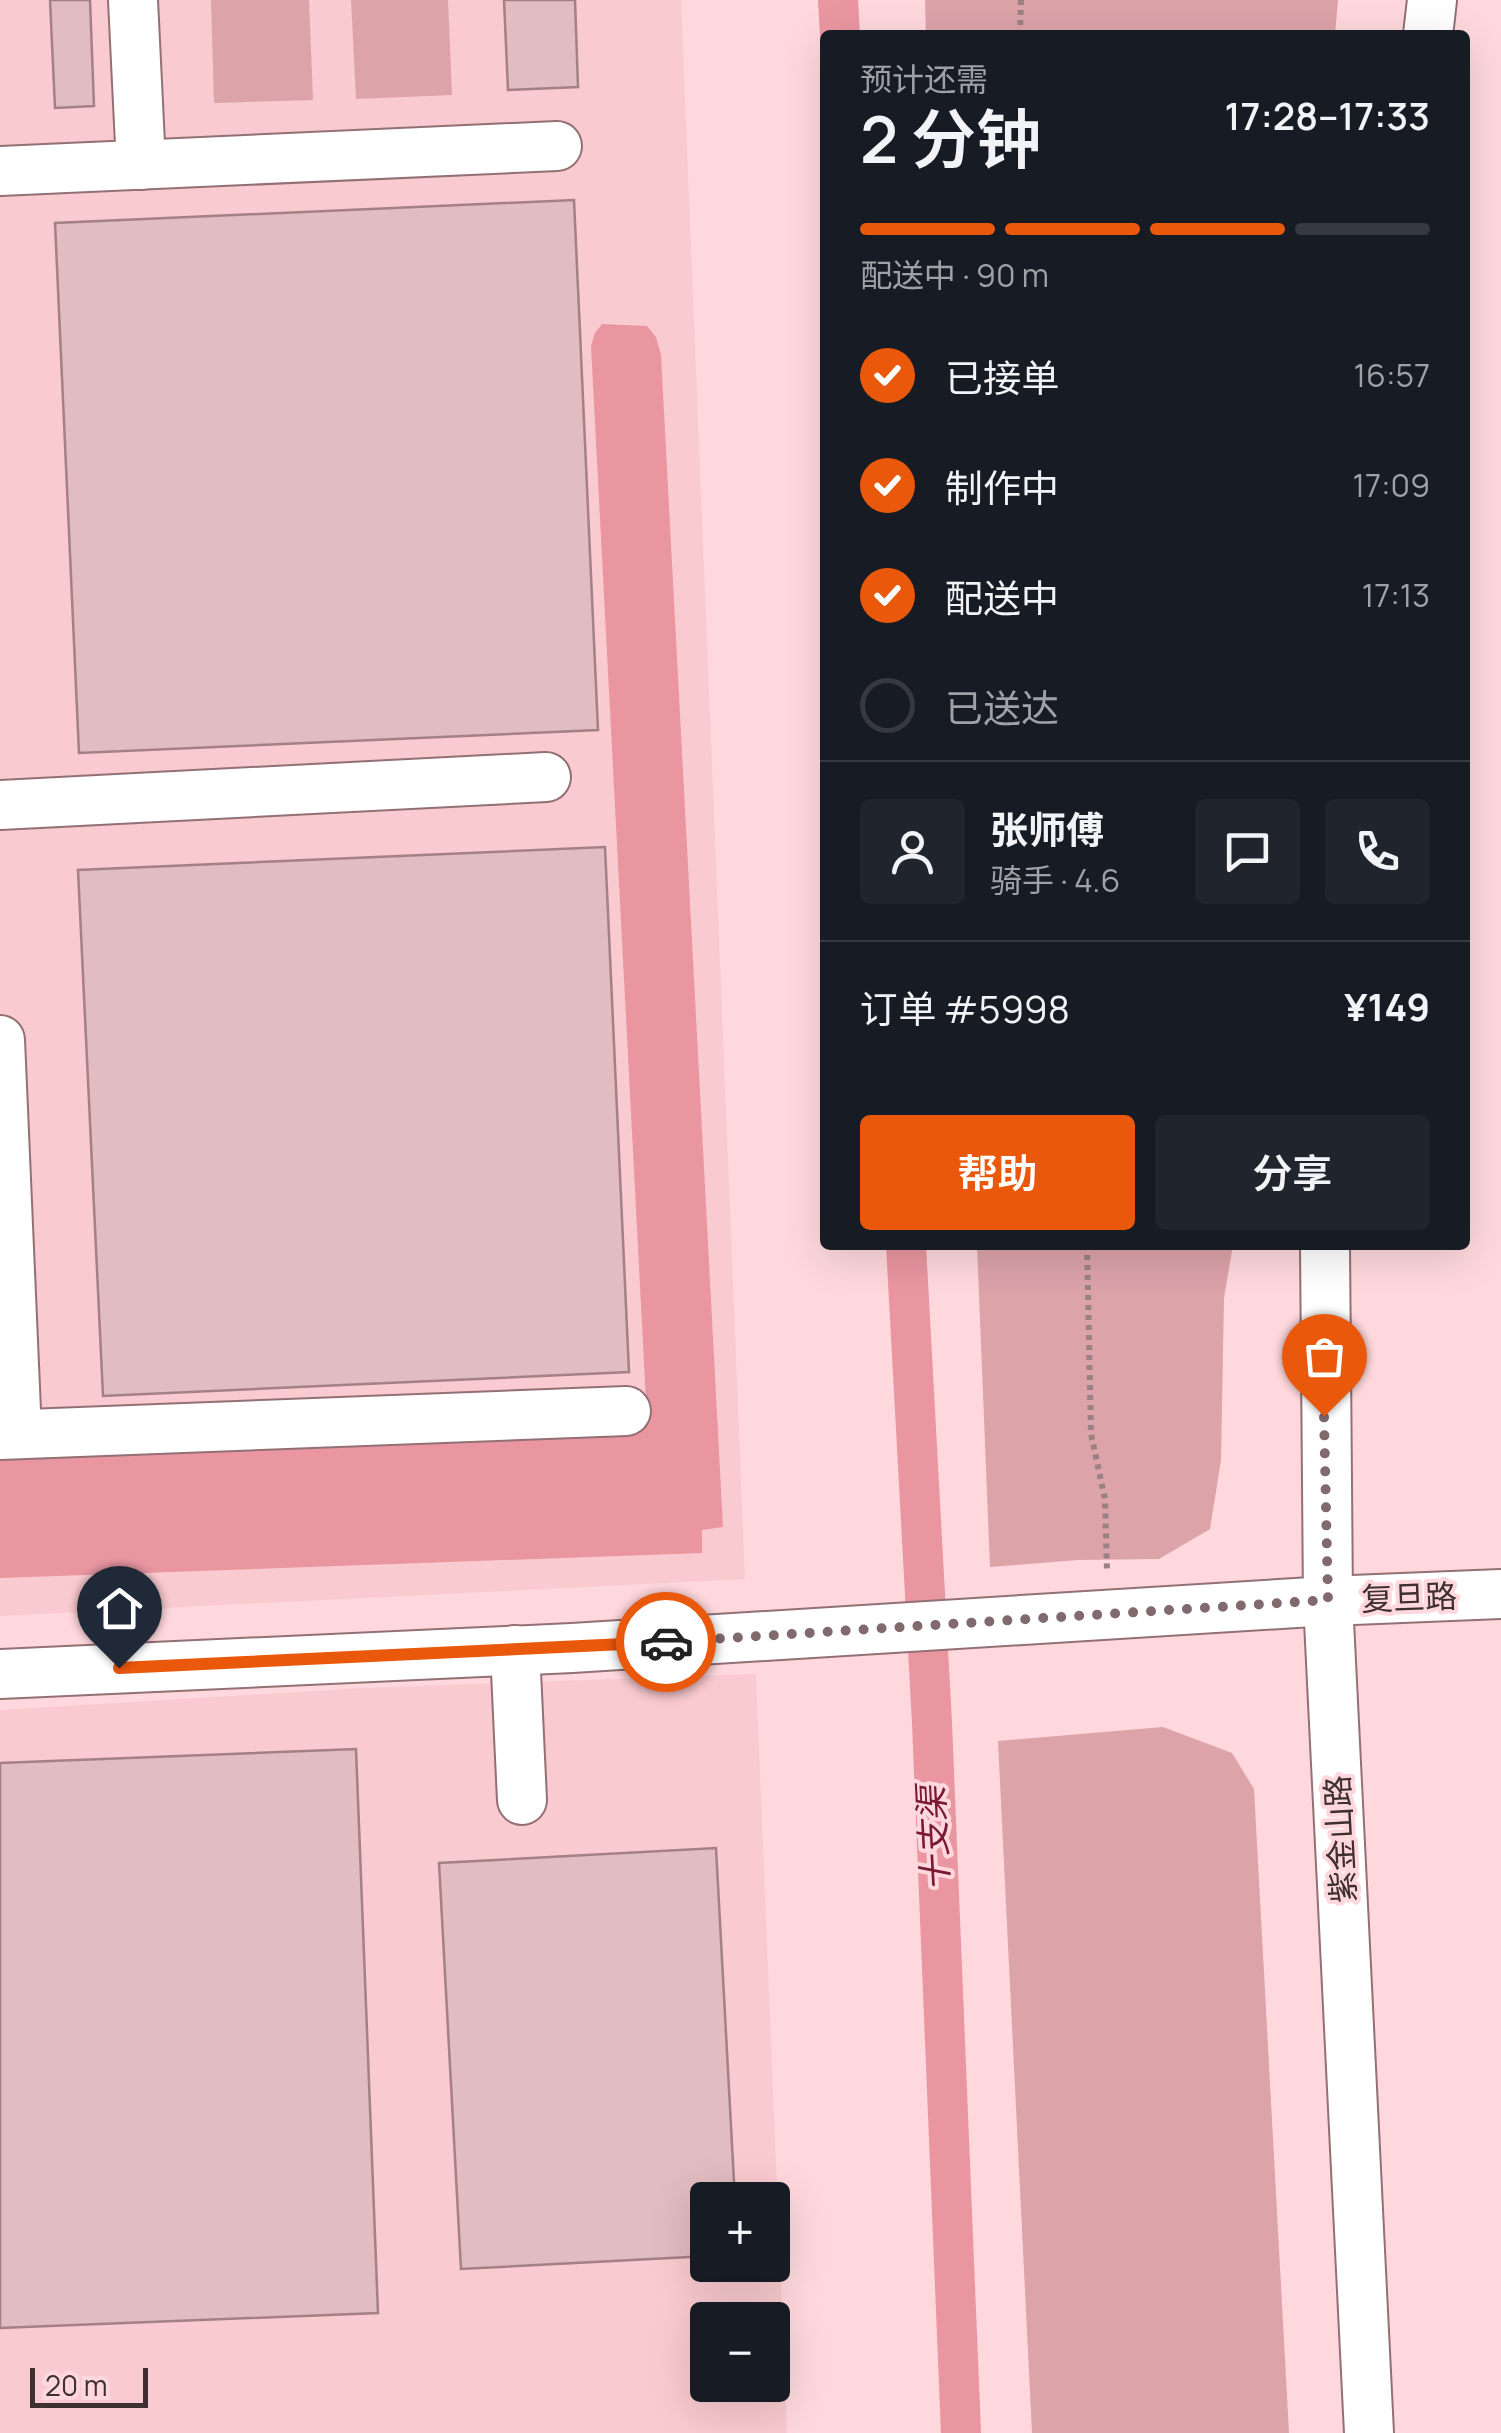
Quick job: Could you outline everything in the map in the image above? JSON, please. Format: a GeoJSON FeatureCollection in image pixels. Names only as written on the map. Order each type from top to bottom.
{"type":"FeatureCollection","features":[{"type":"Feature","properties":{"kind":"street"},"geometry":{"type":"LineString","coordinates":[[133,0],[141,164]]}},
{"type":"Feature","properties":{"kind":"street"},"geometry":{"type":"LineString","coordinates":[[1429,30],[1432,0]]}},
{"type":"Feature","properties":{"kind":"street"},"geometry":{"type":"LineString","coordinates":[[0,171],[557,146]]}},
{"type":"Feature","properties":{"kind":"street"},"geometry":{"type":"LineString","coordinates":[[0,805],[546,777]]}},
{"type":"Feature","properties":{"kind":"street"},"geometry":{"type":"LineString","coordinates":[[0,1040],[8,1435],[626,1411]]}},
{"type":"Feature","properties":{"kind":"street","name":"紫金山路"},"geometry":{"type":"LineString","coordinates":[[1325,1250],[1328,1600],[1369,2433]]}},
{"type":"Feature","properties":{"kind":"street","name":"复旦路"},"geometry":{"type":"LineString","coordinates":[[0,1674],[515,1650],[1328,1600],[1501,1594]]}},
{"type":"Feature","properties":{"kind":"street"},"geometry":{"type":"LineString","coordinates":[[515,1650],[522,1800]]}},
{"type":"Feature","properties":{"kind":"path"},"geometry":{"type":"LineString","coordinates":[[1020,30],[1021,0]]}},
{"type":"Feature","properties":{"kind":"path"},"geometry":{"type":"LineString","coordinates":[[1087,1250],[1092,1434],[1105,1499],[1092,1615]]}},
{"type":"Feature","properties":{"kind":"shaded area"},"geometry":{"type":"Polygon","coordinates":[[[0,0],[681,0],[745,1579],[0,1616],[0,0]]]}},
{"type":"Feature","properties":{"kind":"shaded area"},"geometry":{"type":"Polygon","coordinates":[[[211,0],[309,0],[313,100],[214,103],[211,0]]]}},
{"type":"Feature","properties":{"kind":"shaded area"},"geometry":{"type":"Polygon","coordinates":[[[351,0],[448,0],[452,95],[356,99],[351,0]]]}},
{"type":"Feature","properties":{"kind":"shaded area"},"geometry":{"type":"Polygon","coordinates":[[[925,0],[1338,0],[1335,30],[926,30],[925,0]]]}},
{"type":"Feature","properties":{"kind":"shaded area"},"geometry":{"type":"Polygon","coordinates":[[[602,324],[647,326],[656,337],[661,355],[723,1527],[702,1530],[702,1553],[0,1578],[0,1456],[646,1401],[591,346],[602,324]]]}},
{"type":"Feature","properties":{"kind":"shaded area"},"geometry":{"type":"Polygon","coordinates":[[[977,1250],[1232,1250],[1224,1298],[1221,1460],[1210,1529],[1159,1559],[990,1567],[977,1250]]]}},
{"type":"Feature","properties":{"kind":"shaded area"},"geometry":{"type":"Polygon","coordinates":[[[756,1674],[777,2182],[690,2182],[690,2282],[781,2282],[782,2302],[690,2302],[690,2402],[786,2402],[787,2433],[0,2433],[0,1710],[364,1688],[756,1674]]]}},
{"type":"Feature","properties":{"kind":"shaded area"},"geometry":{"type":"Polygon","coordinates":[[[1163,1727],[1232,1753],[1254,1789],[1289,2433],[1032,2433],[998,1741],[1163,1727]]]}},
{"type":"Feature","properties":{"kind":"building"},"geometry":{"type":"Polygon","coordinates":[[[50,0],[90,0],[94,106],[55,108],[50,0]]]}},
{"type":"Feature","properties":{"kind":"building"},"geometry":{"type":"Polygon","coordinates":[[[504,0],[575,0],[578,87],[508,90],[504,0]]]}},
{"type":"Feature","properties":{"kind":"building"},"geometry":{"type":"Polygon","coordinates":[[[574,200],[598,730],[79,753],[55,223],[574,200]]]}},
{"type":"Feature","properties":{"kind":"building"},"geometry":{"type":"Polygon","coordinates":[[[605,847],[629,1372],[103,1396],[78,870],[605,847]]]}},
{"type":"Feature","properties":{"kind":"building"},"geometry":{"type":"Polygon","coordinates":[[[356,1749],[378,2313],[0,2328],[0,1763],[356,1749]]]}},
{"type":"Feature","properties":{"kind":"building"},"geometry":{"type":"Polygon","coordinates":[[[716,1848],[734,2182],[690,2182],[690,2257],[461,2269],[439,1863],[716,1848]]]}},
{"type":"Feature","properties":{"kind":"waterway","name":"十支渠"},"geometry":{"type":"LineString","coordinates":[[838,0],[840,30]]}},
{"type":"Feature","properties":{"kind":"waterway","name":"十支渠"},"geometry":{"type":"LineString","coordinates":[[906,1250],[932,1723],[961,2433]]}},
{"type":"Feature","properties":{"kind":"way so far"},"geometry":{"type":"LineString","coordinates":[[666,1642],[1328,1600],[1324,1416]]}},
{"type":"Feature","properties":{"kind":"route"},"geometry":{"type":"LineString","coordinates":[[119,1668],[666,1642]]}}]}
